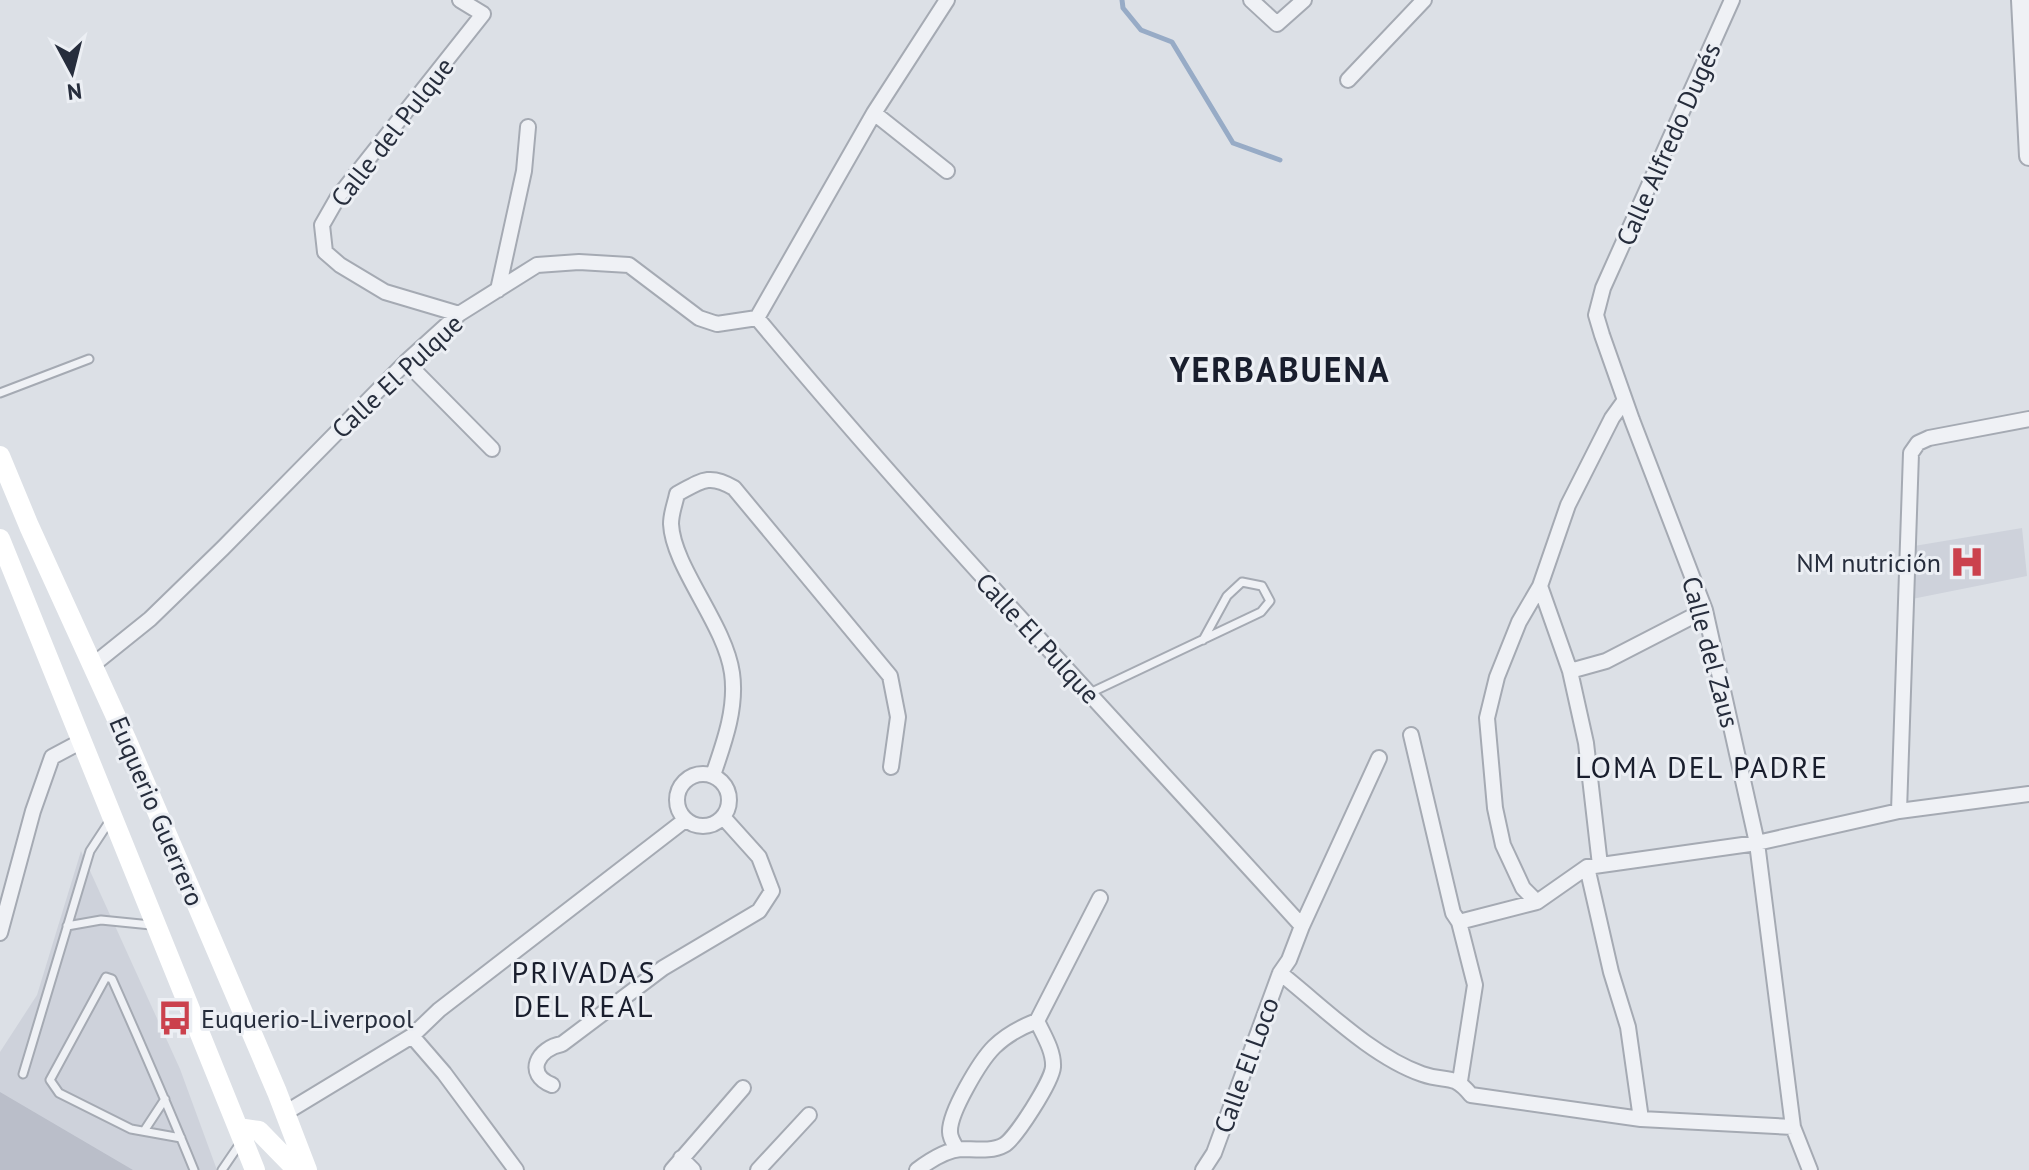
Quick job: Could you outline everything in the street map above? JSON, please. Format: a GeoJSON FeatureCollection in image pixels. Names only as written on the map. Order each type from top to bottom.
{"type":"FeatureCollection","features":[{"type":"Feature","properties":{"kind":"main road","name":"Euquerio Guerrero"},"geometry":{"type":"LineString","coordinates":[[0,456],[29,526],[94,664],[307,1170]]}},
{"type":"Feature","properties":{"kind":"main road","name":"Euquerio Guerrero"},"geometry":{"type":"LineString","coordinates":[[0,539],[255,1170]]}},
{"type":"Feature","properties":{"kind":"main road"},"geometry":{"type":"LineString","coordinates":[[240,1134],[259,1131],[297,1170]]}},
{"type":"Feature","properties":{"kind":"street","name":"Calle del Pulque"},"geometry":{"type":"LineString","coordinates":[[459,314],[385,292],[340,265],[325,252],[322,225],[338,197],[483,14],[460,0]]}},
{"type":"Feature","properties":{"kind":"street"},"geometry":{"type":"LineString","coordinates":[[757,318],[874,113],[947,0]]}},
{"type":"Feature","properties":{"kind":"street"},"geometry":{"type":"LineString","coordinates":[[1251,0],[1277,24],[1304,0]]}},
{"type":"Feature","properties":{"kind":"street"},"geometry":{"type":"LineString","coordinates":[[1348,80],[1424,0]]}},
{"type":"Feature","properties":{"kind":"street","name":"Calle Alfredo Dugés"},"geometry":{"type":"LineString","coordinates":[[1603,288],[1732,0]]}},
{"type":"Feature","properties":{"kind":"street"},"geometry":{"type":"LineString","coordinates":[[2021,0],[2029,156]]}},
{"type":"Feature","properties":{"kind":"street"},"geometry":{"type":"LineString","coordinates":[[874,113],[947,171]]}},
{"type":"Feature","properties":{"kind":"street"},"geometry":{"type":"LineString","coordinates":[[498,290],[524,171],[528,127]]}},
{"type":"Feature","properties":{"kind":"street","name":"Calle El Pulque"},"geometry":{"type":"LineString","coordinates":[[94,664],[150,619],[406,362],[459,314],[537,265],[579,262],[629,265],[699,318],[717,324],[757,318],[840,418],[996,593],[1302,926]]}},
{"type":"Feature","properties":{"kind":"street","name":"Calle del Zaus"},"geometry":{"type":"LineString","coordinates":[[1603,288],[1596,315],[1705,610],[1757,843],[1793,1127],[1810,1170]]}},
{"type":"Feature","properties":{"kind":"street"},"geometry":{"type":"LineString","coordinates":[[406,362],[492,449]]}},
{"type":"Feature","properties":{"kind":"street"},"geometry":{"type":"LineString","coordinates":[[1537,902],[1523,888],[1503,845],[1495,808],[1487,718],[1497,677],[1519,622],[1540,586],[1568,505],[1612,418],[1625,400]]}},
{"type":"Feature","properties":{"kind":"street"},"geometry":{"type":"LineString","coordinates":[[1899,811],[1911,453],[1918,443],[1929,438],[2029,419]]}},
{"type":"Feature","properties":{"kind":"street"},"geometry":{"type":"LineString","coordinates":[[713,775],[729,726],[732,672],[710,613],[683,563],[671,528],[677,494],[706,478],[721,480],[734,488],[890,676],[898,717],[891,767]]}},
{"type":"Feature","properties":{"kind":"street"},"geometry":{"type":"LineString","coordinates":[[1540,586],[1570,671],[1586,743],[1593,866],[1611,972],[1628,1027],[1641,1119]]}},
{"type":"Feature","properties":{"kind":"street"},"geometry":{"type":"LineString","coordinates":[[1570,671],[1606,661],[1705,610]]}},
{"type":"Feature","properties":{"kind":"street"},"geometry":{"type":"LineString","coordinates":[[1411,735],[1453,913],[1459,922],[1475,985],[1460,1081]]}},
{"type":"Feature","properties":{"kind":"street"},"geometry":{"type":"LineString","coordinates":[[0,933],[33,811],[52,757],[82,741]]}},
{"type":"Feature","properties":{"kind":"street"},"geometry":{"type":"LineString","coordinates":[[1302,926],[1379,758]]}},
{"type":"Feature","properties":{"kind":"street"},"geometry":{"type":"LineString","coordinates":[[698,774],[713,775],[723,783],[729,794],[723,817],[711,825],[698,826],[685,820],[677,808],[677,793],[684,780],[698,774]]}},
{"type":"Feature","properties":{"kind":"street"},"geometry":{"type":"LineString","coordinates":[[1459,922],[1537,902],[1593,866],[1757,843],[1899,811],[2029,794]]}},
{"type":"Feature","properties":{"kind":"street"},"geometry":{"type":"LineString","coordinates":[[552,1085],[543,1082],[537,1071],[538,1059],[543,1051],[562,1044],[663,968],[759,911],[772,891],[759,857],[723,817]]}},
{"type":"Feature","properties":{"kind":"street"},"geometry":{"type":"LineString","coordinates":[[285,1113],[412,1036],[439,1010],[685,820]]}},
{"type":"Feature","properties":{"kind":"street"},"geometry":{"type":"LineString","coordinates":[[957,1149],[950,1135],[952,1119],[967,1089],[992,1049],[1019,1028],[1037,1021],[1100,898]]}},
{"type":"Feature","properties":{"kind":"street","name":"Calle El Loco"},"geometry":{"type":"LineString","coordinates":[[1203,1170],[1214,1153],[1280,973],[1289,960],[1302,926]]}},
{"type":"Feature","properties":{"kind":"street"},"geometry":{"type":"LineString","coordinates":[[1280,973],[1382,1054],[1423,1074],[1460,1081],[1471,1095],[1641,1119],[1793,1127]]}},
{"type":"Feature","properties":{"kind":"street"},"geometry":{"type":"LineString","coordinates":[[917,1170],[929,1160],[957,1149],[982,1150],[1004,1145],[1033,1110],[1053,1068],[1048,1044],[1037,1021]]}},
{"type":"Feature","properties":{"kind":"street"},"geometry":{"type":"LineString","coordinates":[[412,1036],[444,1073],[516,1170]]}},
{"type":"Feature","properties":{"kind":"street"},"geometry":{"type":"LineString","coordinates":[[693,1170],[677,1164],[743,1088]]}},
{"type":"Feature","properties":{"kind":"street"},"geometry":{"type":"LineString","coordinates":[[758,1170],[809,1115]]}},
{"type":"Feature","properties":{"kind":"lane"},"geometry":{"type":"LineString","coordinates":[[0,393],[89,359]]}},
{"type":"Feature","properties":{"kind":"lane"},"geometry":{"type":"LineString","coordinates":[[1090,693],[1203,640],[1261,612],[1270,601],[1262,586],[1242,582],[1227,596],[1203,640]]}},
{"type":"Feature","properties":{"kind":"lane"},"geometry":{"type":"LineString","coordinates":[[23,1074],[90,851],[113,817]]}},
{"type":"Feature","properties":{"kind":"lane"},"geometry":{"type":"LineString","coordinates":[[67,926],[101,920],[157,925]]}},
{"type":"Feature","properties":{"kind":"lane"},"geometry":{"type":"LineString","coordinates":[[181,1138],[131,1129],[59,1093],[50,1080],[106,977],[112,979],[165,1099],[181,1138],[194,1170]]}},
{"type":"Feature","properties":{"kind":"lane"},"geometry":{"type":"LineString","coordinates":[[144,1131],[165,1099]]}},
{"type":"Feature","properties":{"kind":"lane"},"geometry":{"type":"LineString","coordinates":[[222,1170],[240,1134]]}},
{"type":"Feature","properties":{"kind":"shaded area","name":"NM nutrición"},"geometry":{"type":"Polygon","coordinates":[[[2022,528],[2027,576],[1912,599],[1908,547],[2022,528]]]}},
{"type":"Feature","properties":{"kind":"shaded area"},"geometry":{"type":"Polygon","coordinates":[[[81,851],[180,1069],[217,1170],[0,1170],[0,1052],[37,995],[81,851]]]}},
{"type":"Feature","properties":{"kind":"building"},"geometry":{"type":"Polygon","coordinates":[[[0,1092],[133,1170],[0,1170],[0,1092]]]}},
{"type":"Feature","properties":{"kind":"waterway"},"geometry":{"type":"LineString","coordinates":[[1122,0],[1123,8],[1141,30],[1172,42],[1233,143],[1280,160]]}},
{"type":"Feature","properties":{"kind":"place","name":"NM nutrición"},"geometry":{"type":"Point","coordinates":[1967,562]}},
{"type":"Feature","properties":{"kind":"place","name":"Euquerio-Liverpool"},"geometry":{"type":"Point","coordinates":[175,1018]}},
{"type":"Feature","properties":{"kind":"district","name":"YERBABUENA"},"geometry":{"type":"Point","coordinates":[1280,369]}},
{"type":"Feature","properties":{"kind":"district","name":"LOMA DEL PADRE"},"geometry":{"type":"Point","coordinates":[1702,766]}},
{"type":"Feature","properties":{"kind":"district","name":"PRIVADAS DEL REAL"},"geometry":{"type":"Point","coordinates":[584,988]}}]}
